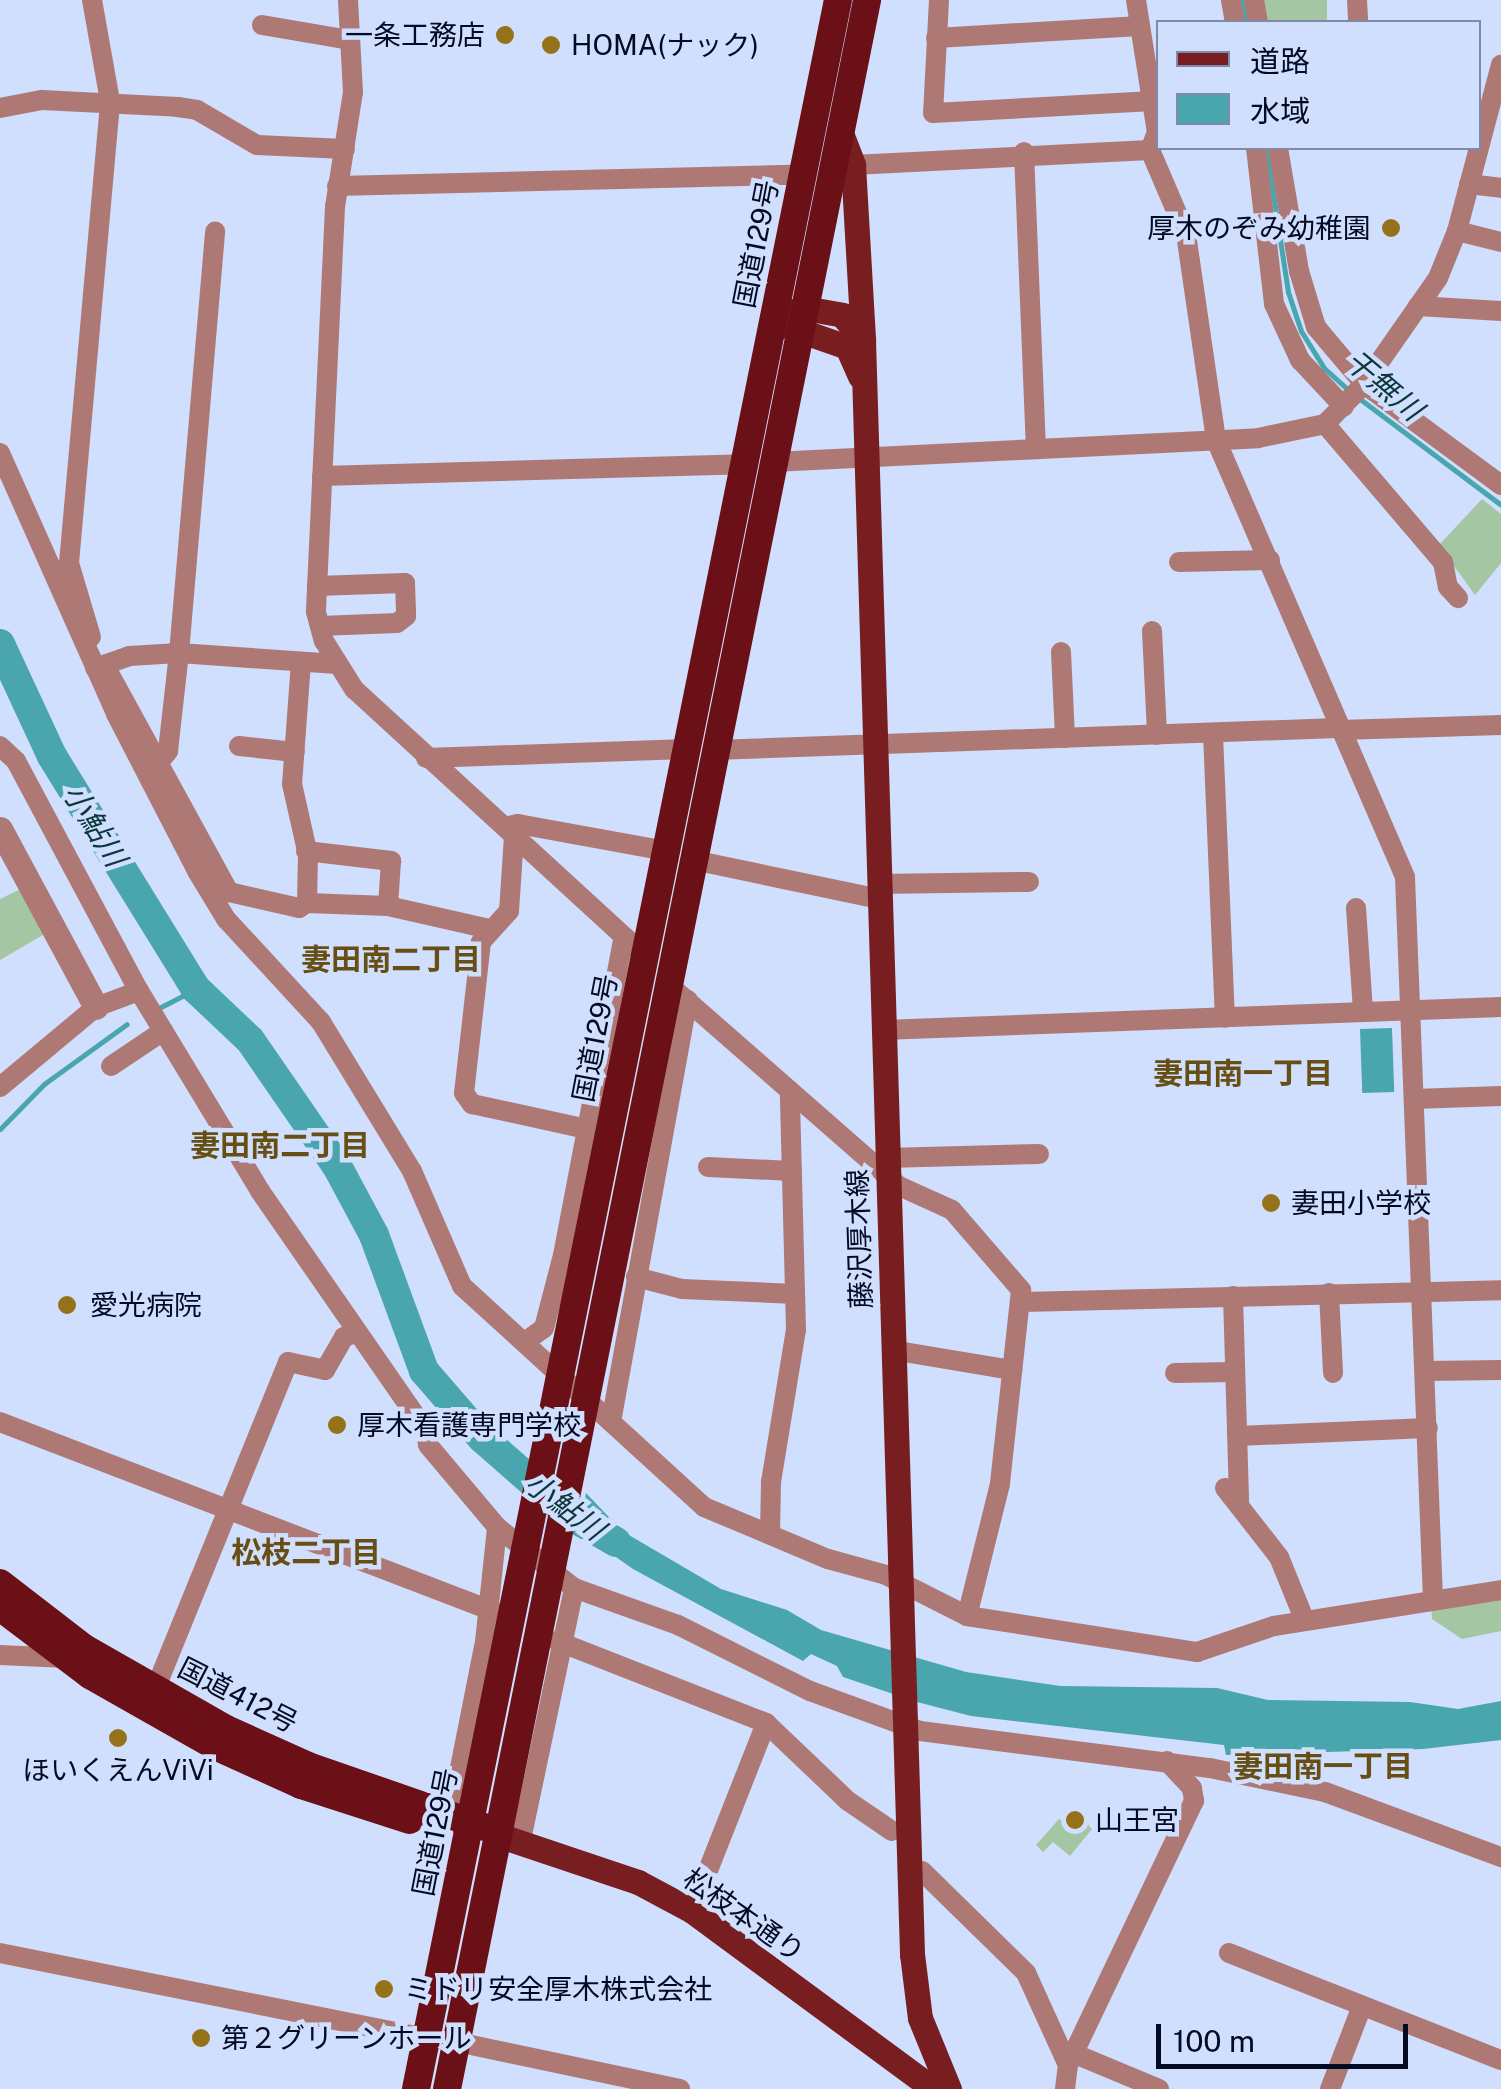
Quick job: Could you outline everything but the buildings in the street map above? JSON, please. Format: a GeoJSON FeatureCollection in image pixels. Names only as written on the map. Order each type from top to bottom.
{"type":"FeatureCollection","features":[{"type":"Feature","properties":{"kind":"highway","name":"国道129号"},"geometry":{"type":"LineString","coordinates":[[447,2089],[510,1837],[509,1780],[673,995],[680,856],[701,750],[744,464],[838,0]]}},
{"type":"Feature","properties":{"kind":"highway","name":"国道129号"},"geometry":{"type":"LineString","coordinates":[[701,750],[773,462],[867,0]]}},
{"type":"Feature","properties":{"kind":"highway","name":"国道129号"},"geometry":{"type":"LineString","coordinates":[[416,2089],[465,1824],[479,1775],[638,987],[634,948],[680,856]]}},
{"type":"Feature","properties":{"kind":"highway","name":"国道412号"},"geometry":{"type":"LineString","coordinates":[[0,1583],[151,1699]]}},
{"type":"Feature","properties":{"kind":"highway","name":"国道412号"},"geometry":{"type":"LineString","coordinates":[[0,1606],[66,1658],[151,1699],[301,1785],[465,1824]]}},
{"type":"Feature","properties":{"kind":"highway"},"geometry":{"type":"LineString","coordinates":[[465,1824],[510,1837]]}},
{"type":"Feature","properties":{"kind":"main road","name":"藤沢厚木線"},"geometry":{"type":"LineString","coordinates":[[840,132],[853,165],[863,340],[861,381],[912,1954],[926,2041],[949,2089]]}},
{"type":"Feature","properties":{"kind":"main road"},"geometry":{"type":"LineString","coordinates":[[774,318],[801,322],[842,315],[863,340]]}},
{"type":"Feature","properties":{"kind":"main road"},"geometry":{"type":"LineString","coordinates":[[801,322],[847,347],[861,381]]}},
{"type":"Feature","properties":{"kind":"main road","name":"松枝本通り"},"geometry":{"type":"LineString","coordinates":[[510,1837],[638,1882],[692,1911],[932,2089]]}},
{"type":"Feature","properties":{"kind":"main road"},"geometry":{"type":"LineString","coordinates":[[892,2059],[914,2058],[926,2041]]}},
{"type":"Feature","properties":{"kind":"street"},"geometry":{"type":"LineString","coordinates":[[92,0],[110,100],[69,563],[99,665],[160,761],[230,892],[299,908],[307,903],[388,906],[489,929]]}},
{"type":"Feature","properties":{"kind":"street"},"geometry":{"type":"LineString","coordinates":[[348,0],[345,148],[337,186],[317,586],[320,626],[337,664],[426,758],[634,948],[587,1130],[544,1328],[526,1342]]}},
{"type":"Feature","properties":{"kind":"street"},"geometry":{"type":"LineString","coordinates":[[939,0],[933,114],[1156,101],[1136,0]]}},
{"type":"Feature","properties":{"kind":"street"},"geometry":{"type":"LineString","coordinates":[[262,25],[350,40]]}},
{"type":"Feature","properties":{"kind":"street"},"geometry":{"type":"LineString","coordinates":[[936,38],[1140,26]]}},
{"type":"Feature","properties":{"kind":"street"},"geometry":{"type":"LineString","coordinates":[[1481,142],[1501,65]]}},
{"type":"Feature","properties":{"kind":"street"},"geometry":{"type":"LineString","coordinates":[[0,108],[42,100],[110,100],[197,110],[257,145],[345,148]]}},
{"type":"Feature","properties":{"kind":"street"},"geometry":{"type":"LineString","coordinates":[[1156,135],[1150,150],[1186,234],[1216,440],[1405,877],[1434,1600]]}},
{"type":"Feature","properties":{"kind":"street"},"geometry":{"type":"LineString","coordinates":[[853,165],[1024,152],[1150,150]]}},
{"type":"Feature","properties":{"kind":"street"},"geometry":{"type":"LineString","coordinates":[[1256,150],[1274,304],[1300,360],[1501,485]]}},
{"type":"Feature","properties":{"kind":"street"},"geometry":{"type":"LineString","coordinates":[[1278,150],[1307,303],[1354,395]]}},
{"type":"Feature","properties":{"kind":"street"},"geometry":{"type":"LineString","coordinates":[[773,462],[864,459],[876,453],[1281,436],[1325,424],[1354,395],[1418,306],[1457,231],[1479,150]]}},
{"type":"Feature","properties":{"kind":"street"},"geometry":{"type":"LineString","coordinates":[[1024,152],[1036,448]]}},
{"type":"Feature","properties":{"kind":"street"},"geometry":{"type":"LineString","coordinates":[[337,186],[803,175]]}},
{"type":"Feature","properties":{"kind":"street"},"geometry":{"type":"LineString","coordinates":[[1470,184],[1501,188]]}},
{"type":"Feature","properties":{"kind":"street"},"geometry":{"type":"LineString","coordinates":[[1457,231],[1501,242]]}},
{"type":"Feature","properties":{"kind":"street"},"geometry":{"type":"LineString","coordinates":[[160,761],[168,751],[179,653],[215,232]]}},
{"type":"Feature","properties":{"kind":"street"},"geometry":{"type":"LineString","coordinates":[[1418,306],[1501,310]]}},
{"type":"Feature","properties":{"kind":"street"},"geometry":{"type":"LineString","coordinates":[[1325,424],[1443,562],[1448,587],[1458,598]]}},
{"type":"Feature","properties":{"kind":"street"},"geometry":{"type":"LineString","coordinates":[[0,453],[99,665],[226,918],[321,1022],[412,1170],[462,1286],[704,1506],[967,1616],[1197,1652],[1306,1621],[1501,1590]]}},
{"type":"Feature","properties":{"kind":"street"},"geometry":{"type":"LineString","coordinates":[[322,476],[744,464]]}},
{"type":"Feature","properties":{"kind":"street"},"geometry":{"type":"LineString","coordinates":[[1179,562],[1270,560]]}},
{"type":"Feature","properties":{"kind":"street"},"geometry":{"type":"LineString","coordinates":[[317,586],[405,583],[406,616],[396,623],[320,626]]}},
{"type":"Feature","properties":{"kind":"street"},"geometry":{"type":"LineString","coordinates":[[1148,640],[1156,735]]}},
{"type":"Feature","properties":{"kind":"street"},"geometry":{"type":"LineString","coordinates":[[1061,652],[1065,738]]}},
{"type":"Feature","properties":{"kind":"street"},"geometry":{"type":"LineString","coordinates":[[99,665],[179,653],[337,664]]}},
{"type":"Feature","properties":{"kind":"street"},"geometry":{"type":"LineString","coordinates":[[302,662],[292,784],[306,851],[307,903]]}},
{"type":"Feature","properties":{"kind":"street"},"geometry":{"type":"LineString","coordinates":[[426,758],[1501,724]]}},
{"type":"Feature","properties":{"kind":"street"},"geometry":{"type":"LineString","coordinates":[[1213,734],[1225,1018]]}},
{"type":"Feature","properties":{"kind":"street"},"geometry":{"type":"LineString","coordinates":[[0,746],[16,761],[138,991],[355,1333],[425,1429],[428,1445],[497,1526],[574,1588],[678,1626],[810,1692],[902,1720],[1070,1754],[1167,1762],[1325,1792],[1501,1857]]}},
{"type":"Feature","properties":{"kind":"street"},"geometry":{"type":"LineString","coordinates":[[238,746],[295,752]]}},
{"type":"Feature","properties":{"kind":"street"},"geometry":{"type":"LineString","coordinates":[[587,1130],[472,1104],[464,1093],[481,942],[508,912],[510,832],[518,824],[878,892],[1029,882]]}},
{"type":"Feature","properties":{"kind":"street"},"geometry":{"type":"LineString","coordinates":[[0,828],[96,1007]]}},
{"type":"Feature","properties":{"kind":"street"},"geometry":{"type":"LineString","coordinates":[[306,851],[390,860],[388,906]]}},
{"type":"Feature","properties":{"kind":"street"},"geometry":{"type":"LineString","coordinates":[[1354,919],[1363,1012]]}},
{"type":"Feature","properties":{"kind":"street"},"geometry":{"type":"LineString","coordinates":[[0,1087],[96,1007],[138,991]]}},
{"type":"Feature","properties":{"kind":"street"},"geometry":{"type":"LineString","coordinates":[[611,1422],[636,1277],[673,995]]}},
{"type":"Feature","properties":{"kind":"street"},"geometry":{"type":"LineString","coordinates":[[673,995],[790,1095],[952,1210],[1010,1270],[1024,1302],[1012,1370],[1000,1484],[967,1616]]}},
{"type":"Feature","properties":{"kind":"street"},"geometry":{"type":"LineString","coordinates":[[883,1030],[1501,1006]]}},
{"type":"Feature","properties":{"kind":"street"},"geometry":{"type":"LineString","coordinates":[[111,1066],[163,1030]]}},
{"type":"Feature","properties":{"kind":"street"},"geometry":{"type":"LineString","coordinates":[[1414,1099],[1498,1092]]}},
{"type":"Feature","properties":{"kind":"street"},"geometry":{"type":"LineString","coordinates":[[770,1534],[771,1482],[792,1371],[790,1095]]}},
{"type":"Feature","properties":{"kind":"street"},"geometry":{"type":"LineString","coordinates":[[886,1166],[1040,1154]]}},
{"type":"Feature","properties":{"kind":"street"},"geometry":{"type":"LineString","coordinates":[[708,1168],[792,1171]]}},
{"type":"Feature","properties":{"kind":"street"},"geometry":{"type":"LineString","coordinates":[[636,1277],[682,1289],[794,1294]]}},
{"type":"Feature","properties":{"kind":"street"},"geometry":{"type":"LineString","coordinates":[[1024,1302],[1501,1290]]}},
{"type":"Feature","properties":{"kind":"street"},"geometry":{"type":"LineString","coordinates":[[1329,1293],[1337,1364]]}},
{"type":"Feature","properties":{"kind":"street"},"geometry":{"type":"LineString","coordinates":[[1233,1296],[1238,1436],[1232,1495],[1279,1557],[1306,1621]]}},
{"type":"Feature","properties":{"kind":"street"},"geometry":{"type":"LineString","coordinates":[[151,1699],[288,1362],[325,1370],[344,1338],[355,1333]]}},
{"type":"Feature","properties":{"kind":"street"},"geometry":{"type":"LineString","coordinates":[[892,1350],[1012,1370]]}},
{"type":"Feature","properties":{"kind":"street"},"geometry":{"type":"LineString","coordinates":[[1425,1372],[1501,1370]]}},
{"type":"Feature","properties":{"kind":"street"},"geometry":{"type":"LineString","coordinates":[[1174,1373],[1235,1372]]}},
{"type":"Feature","properties":{"kind":"street"},"geometry":{"type":"LineString","coordinates":[[0,1422],[492,1612]]}},
{"type":"Feature","properties":{"kind":"street"},"geometry":{"type":"LineString","coordinates":[[1238,1436],[1428,1428]]}},
{"type":"Feature","properties":{"kind":"street"},"geometry":{"type":"LineString","coordinates":[[465,1824],[492,1612],[497,1526]]}},
{"type":"Feature","properties":{"kind":"street"},"geometry":{"type":"LineString","coordinates":[[510,1837],[574,1588]]}},
{"type":"Feature","properties":{"kind":"street"},"geometry":{"type":"LineString","coordinates":[[558,1641],[766,1723],[848,1801],[892,1831]]}},
{"type":"Feature","properties":{"kind":"street"},"geometry":{"type":"LineString","coordinates":[[0,1655],[66,1658]]}},
{"type":"Feature","properties":{"kind":"street"},"geometry":{"type":"LineString","coordinates":[[692,1911],[766,1723]]}},
{"type":"Feature","properties":{"kind":"street"},"geometry":{"type":"LineString","coordinates":[[1065,2089],[1072,2060],[1194,1802],[1192,1788],[1167,1762]]}},
{"type":"Feature","properties":{"kind":"street"},"geometry":{"type":"LineString","coordinates":[[922,1871],[1026,1973],[1072,2060],[1159,2089]]}},
{"type":"Feature","properties":{"kind":"street"},"geometry":{"type":"LineString","coordinates":[[0,1953],[425,2038]]}},
{"type":"Feature","properties":{"kind":"street"},"geometry":{"type":"LineString","coordinates":[[1230,1953],[1501,2060]]}},
{"type":"Feature","properties":{"kind":"street"},"geometry":{"type":"LineString","coordinates":[[1330,2089],[1362,2006]]}},
{"type":"Feature","properties":{"kind":"street"},"geometry":{"type":"LineString","coordinates":[[456,2042],[680,2089]]}},
{"type":"Feature","properties":{"kind":"shaded area"},"geometry":{"type":"Polygon","coordinates":[[[1259,0],[1327,0],[1327,20],[1259,20],[1259,0]]]}},
{"type":"Feature","properties":{"kind":"shaded area"},"geometry":{"type":"Polygon","coordinates":[[[1482,499],[1501,514],[1501,563],[1475,595],[1439,545],[1482,499]]]}},
{"type":"Feature","properties":{"kind":"shaded area"},"geometry":{"type":"Polygon","coordinates":[[[23,888],[48,932],[0,960],[0,899],[23,888]]]}},
{"type":"Feature","properties":{"kind":"shaded area"},"geometry":{"type":"Polygon","coordinates":[[[1501,1594],[1501,1631],[1462,1639],[1432,1619],[1431,1604],[1501,1594]]]}},
{"type":"Feature","properties":{"kind":"shaded area"},"geometry":{"type":"Polygon","coordinates":[[[1059,1819],[1078,1829],[1085,1821],[1092,1829],[1070,1856],[1053,1842],[1043,1852],[1036,1845],[1059,1819]]]}},
{"type":"Feature","properties":{"kind":"water"},"geometry":{"type":"Polygon","coordinates":[[[1392,1028],[1394,1092],[1362,1093],[1360,1029],[1392,1028]]]}},
{"type":"Feature","properties":{"kind":"water","name":"小鮎川"},"geometry":{"type":"Polygon","coordinates":[[[586,1493],[622,1531],[721,1589],[787,1610],[821,1630],[966,1672],[1060,1686],[1217,1688],[1268,1700],[1410,1702],[1458,1709],[1501,1701],[1501,1740],[1423,1749],[1226,1755],[1224,1745],[971,1716],[917,1702],[843,1677],[837,1666],[811,1654],[803,1661],[633,1569],[579,1531],[586,1493]]]}},
{"type":"Feature","properties":{"kind":"waterway","name":"干無川"},"geometry":{"type":"LineString","coordinates":[[1243,0],[1246,20]]}},
{"type":"Feature","properties":{"kind":"waterway","name":"干無川"},"geometry":{"type":"LineString","coordinates":[[1266,150],[1288,292],[1301,331],[1324,368],[1351,392]]}},
{"type":"Feature","properties":{"kind":"waterway","name":"干無川"},"geometry":{"type":"LineString","coordinates":[[1360,399],[1501,505]]}},
{"type":"Feature","properties":{"kind":"waterway","name":"小鮎川"},"geometry":{"type":"LineString","coordinates":[[0,644],[52,756],[196,989],[250,1040],[337,1166],[374,1235],[424,1371],[482,1438],[571,1516],[616,1542]]}},
{"type":"Feature","properties":{"kind":"waterway"},"geometry":{"type":"LineString","coordinates":[[159,1008],[196,989]]}},
{"type":"Feature","properties":{"kind":"waterway"},"geometry":{"type":"LineString","coordinates":[[0,1129],[44,1084],[127,1024]]}},
{"type":"Feature","properties":{"kind":"place","name":"一条工務店"},"geometry":{"type":"Point","coordinates":[505,35]}},
{"type":"Feature","properties":{"kind":"place","name":"HOMA(ナック)"},"geometry":{"type":"Point","coordinates":[551,45]}},
{"type":"Feature","properties":{"kind":"place","name":"厚木のぞみ幼稚園"},"geometry":{"type":"Point","coordinates":[1391,228]}},
{"type":"Feature","properties":{"kind":"place","name":"妻田小学校"},"geometry":{"type":"Point","coordinates":[1271,1203]}},
{"type":"Feature","properties":{"kind":"place","name":"愛光病院"},"geometry":{"type":"Point","coordinates":[67,1305]}},
{"type":"Feature","properties":{"kind":"place","name":"厚木看護専門学校"},"geometry":{"type":"Point","coordinates":[337,1425]}},
{"type":"Feature","properties":{"kind":"place","name":"ほいくえんViVi"},"geometry":{"type":"Point","coordinates":[118,1738]}},
{"type":"Feature","properties":{"kind":"place","name":"山王宮"},"geometry":{"type":"Point","coordinates":[1075,1820]}},
{"type":"Feature","properties":{"kind":"place","name":"ミドリ安全厚木株式会社"},"geometry":{"type":"Point","coordinates":[384,1989]}},
{"type":"Feature","properties":{"kind":"place","name":"第２グリーンホール"},"geometry":{"type":"Point","coordinates":[201,2038]}},
{"type":"Feature","properties":{"kind":"district","name":"妻田南二丁目"},"geometry":{"type":"Point","coordinates":[391,959]}},
{"type":"Feature","properties":{"kind":"district","name":"妻田南一丁目"},"geometry":{"type":"Point","coordinates":[1243,1073]}},
{"type":"Feature","properties":{"kind":"district","name":"妻田南二丁目"},"geometry":{"type":"Point","coordinates":[280,1145]}},
{"type":"Feature","properties":{"kind":"district","name":"松枝二丁目"},"geometry":{"type":"Point","coordinates":[306,1552]}},
{"type":"Feature","properties":{"kind":"district","name":"妻田南一丁目"},"geometry":{"type":"Point","coordinates":[1323,1766]}}]}
